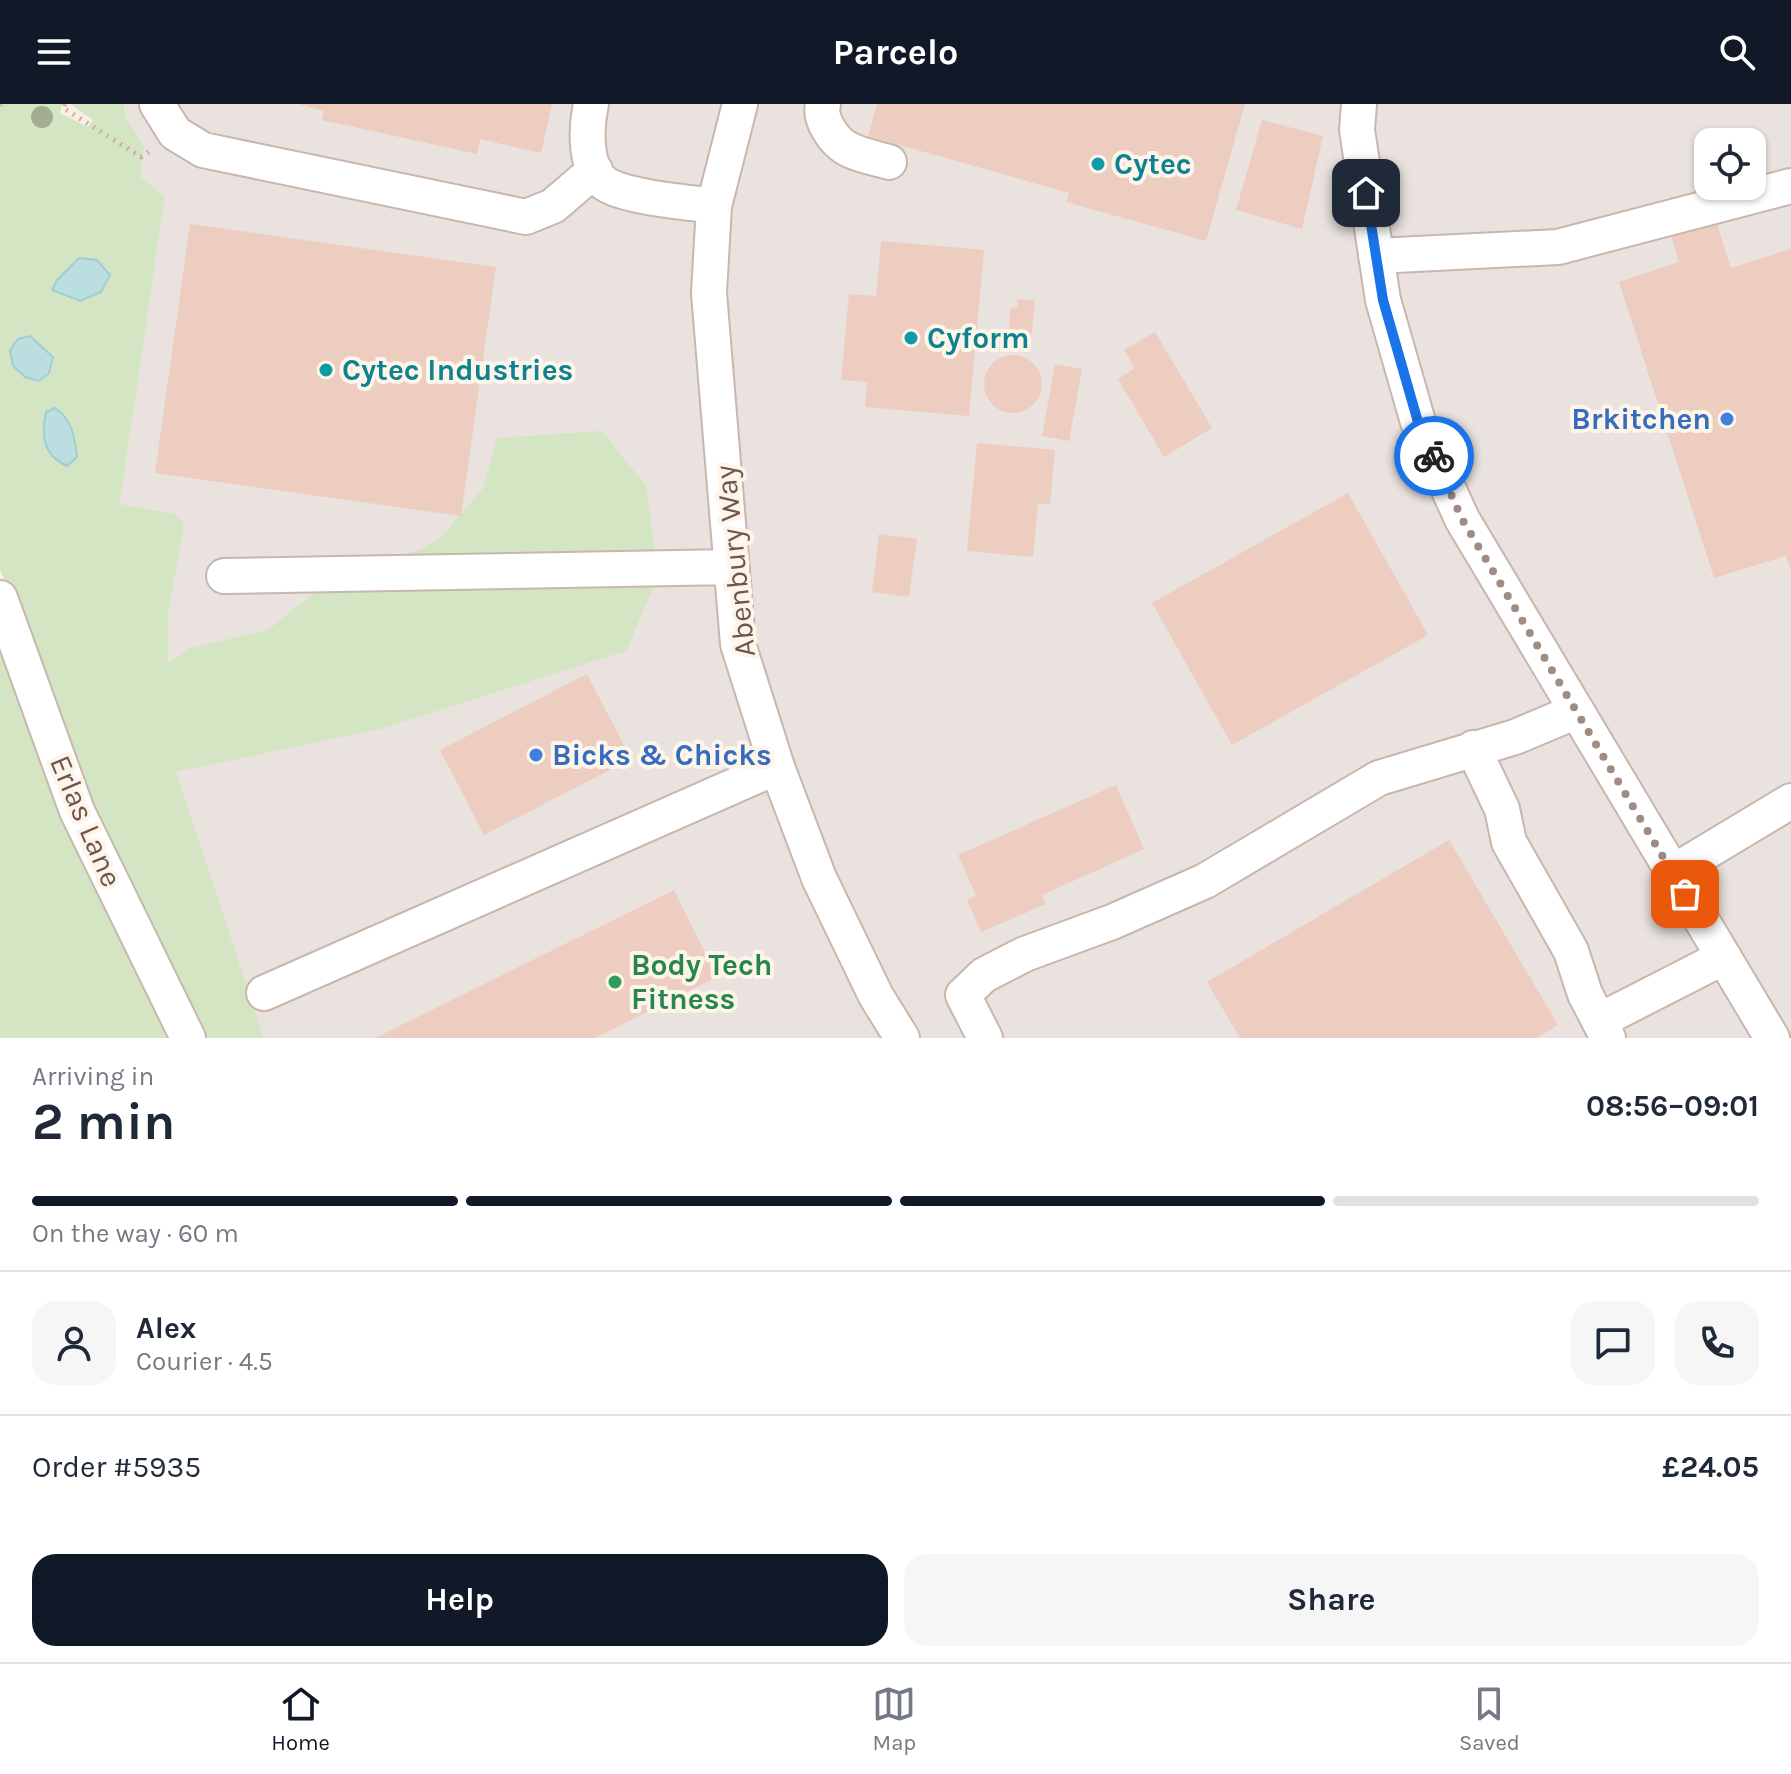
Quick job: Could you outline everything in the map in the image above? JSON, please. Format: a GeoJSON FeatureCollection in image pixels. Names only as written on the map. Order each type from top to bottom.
{"type":"FeatureCollection","features":[{"type":"Feature","properties":{"kind":"street"},"geometry":{"type":"LineString","coordinates":[[157,104],[175,133],[203,150],[526,217],[553,206],[595,170]]}},
{"type":"Feature","properties":{"kind":"street"},"geometry":{"type":"LineString","coordinates":[[591,104],[586,144],[595,170],[606,185],[655,198],[714,206]]}},
{"type":"Feature","properties":{"kind":"street","name":"Abenbury Way"},"geometry":{"type":"LineString","coordinates":[[740,104],[714,206],[709,293],[738,644],[777,767],[819,878],[876,996],[902,1038]]}},
{"type":"Feature","properties":{"kind":"street"},"geometry":{"type":"LineString","coordinates":[[823,104],[826,123],[846,148],[889,162]]}},
{"type":"Feature","properties":{"kind":"street"},"geometry":{"type":"LineString","coordinates":[[1359,104],[1357,130],[1383,300],[1418,422],[1462,519],[1772,1038]]}},
{"type":"Feature","properties":{"kind":"street"},"geometry":{"type":"LineString","coordinates":[[1376,256],[1558,247],[1791,186]]}},
{"type":"Feature","properties":{"kind":"street"},"geometry":{"type":"LineString","coordinates":[[224,576],[732,567]]}},
{"type":"Feature","properties":{"kind":"street","name":"Erlas Lane"},"geometry":{"type":"LineString","coordinates":[[0,598],[77,811],[188,1038]]}},
{"type":"Feature","properties":{"kind":"street"},"geometry":{"type":"LineString","coordinates":[[985,1038],[963,995],[984,975],[1025,954],[1112,922],[1205,881],[1379,778],[1515,737],[1577,711]]}},
{"type":"Feature","properties":{"kind":"street"},"geometry":{"type":"LineString","coordinates":[[1473,748],[1502,809],[1509,842],[1571,951],[1585,994],[1604,1030],[1724,957]]}},
{"type":"Feature","properties":{"kind":"street"},"geometry":{"type":"LineString","coordinates":[[264,993],[777,767]]}},
{"type":"Feature","properties":{"kind":"street"},"geometry":{"type":"LineString","coordinates":[[1673,872],[1791,801]]}},
{"type":"Feature","properties":{"kind":"path"},"geometry":{"type":"LineString","coordinates":[[65,104],[63,108],[141,157],[175,133]]}},
{"type":"Feature","properties":{"kind":"shaded area"},"geometry":{"type":"Polygon","coordinates":[[[124,104],[1791,104],[1791,1038],[264,1038],[175,772],[168,616],[184,524],[120,505],[165,196],[141,178],[144,147],[125,116],[124,104]]]}},
{"type":"Feature","properties":{"kind":"green space"},"geometry":{"type":"Polygon","coordinates":[[[0,104],[62,104],[60,113],[88,127],[93,120],[70,104],[124,104],[125,116],[144,147],[141,178],[165,196],[120,504],[175,514],[184,524],[168,616],[169,662],[190,648],[268,630],[320,588],[421,549],[441,538],[483,488],[497,438],[602,431],[646,486],[658,577],[626,651],[380,729],[176,772],[264,1038],[0,1038],[0,621],[67,742],[0,569],[0,104]]]}},
{"type":"Feature","properties":{"kind":"water"},"geometry":{"type":"Polygon","coordinates":[[[79,258],[97,260],[110,275],[101,292],[80,301],[52,290],[57,280],[79,258]]]}},
{"type":"Feature","properties":{"kind":"water"},"geometry":{"type":"Polygon","coordinates":[[[30,336],[53,357],[49,373],[39,381],[25,377],[13,366],[10,350],[18,339],[30,336]]]}},
{"type":"Feature","properties":{"kind":"water"},"geometry":{"type":"Polygon","coordinates":[[[55,408],[69,423],[75,443],[77,457],[67,466],[48,450],[44,437],[46,412],[55,408]]]}},
{"type":"Feature","properties":{"kind":"building"},"geometry":{"type":"Polygon","coordinates":[[[299,104],[552,104],[541,153],[480,139],[477,154],[322,120],[324,111],[299,104]]]}},
{"type":"Feature","properties":{"kind":"building","name":"Cytec"},"geometry":{"type":"Polygon","coordinates":[[[877,104],[1245,104],[1206,241],[1066,202],[1069,193],[868,136],[877,104]]]}},
{"type":"Feature","properties":{"kind":"building"},"geometry":{"type":"Polygon","coordinates":[[[1262,120],[1323,136],[1302,229],[1236,210],[1262,120]]]}},
{"type":"Feature","properties":{"kind":"building","name":"Brkitchen"},"geometry":{"type":"Polygon","coordinates":[[[1716,221],[1731,268],[1791,249],[1791,570],[1786,556],[1714,578],[1619,282],[1679,262],[1671,236],[1716,221]]]}},
{"type":"Feature","properties":{"kind":"building","name":"Cytec Industries"},"geometry":{"type":"Polygon","coordinates":[[[190,224],[496,267],[461,516],[155,473],[190,224]]]}},
{"type":"Feature","properties":{"kind":"building","name":"Cyform"},"geometry":{"type":"Polygon","coordinates":[[[881,241],[984,250],[969,416],[865,407],[867,382],[841,380],[849,294],[876,296],[881,241]]]}},
{"type":"Feature","properties":{"kind":"building"},"geometry":{"type":"Polygon","coordinates":[[[1018,299],[1035,301],[1030,350],[985,349],[986,334],[1008,336],[1011,307],[1017,308],[1018,299]]]}},
{"type":"Feature","properties":{"kind":"building"},"geometry":{"type":"Polygon","coordinates":[[[1155,332],[1212,428],[1164,457],[1118,379],[1135,368],[1124,350],[1155,332]]]}},
{"type":"Feature","properties":{"kind":"building"},"geometry":{"type":"Polygon","coordinates":[[[1013,355],[1034,363],[1042,384],[1034,405],[1013,413],[992,405],[984,384],[992,363],[1013,355]]]}},
{"type":"Feature","properties":{"kind":"building"},"geometry":{"type":"Polygon","coordinates":[[[1055,364],[1082,369],[1069,441],[1042,436],[1055,364]]]}},
{"type":"Feature","properties":{"kind":"building"},"geometry":{"type":"Polygon","coordinates":[[[977,443],[1055,450],[1050,505],[1038,503],[1033,557],[967,551],[977,443]]]}},
{"type":"Feature","properties":{"kind":"building"},"geometry":{"type":"Polygon","coordinates":[[[1348,493],[1428,635],[1232,745],[1152,603],[1348,493]]]}},
{"type":"Feature","properties":{"kind":"building"},"geometry":{"type":"Polygon","coordinates":[[[879,534],[917,539],[909,597],[872,592],[879,534]]]}},
{"type":"Feature","properties":{"kind":"building","name":"Bicks & Chicks"},"geometry":{"type":"Polygon","coordinates":[[[587,674],[631,759],[484,835],[440,750],[587,674]]]}},
{"type":"Feature","properties":{"kind":"building"},"geometry":{"type":"Polygon","coordinates":[[[1116,785],[1144,849],[1042,895],[1046,904],[981,932],[967,900],[976,896],[958,855],[1116,785]]]}},
{"type":"Feature","properties":{"kind":"building"},"geometry":{"type":"Polygon","coordinates":[[[1449,840],[1558,1025],[1537,1038],[1240,1038],[1207,982],[1449,840]]]}},
{"type":"Feature","properties":{"kind":"building"},"geometry":{"type":"Polygon","coordinates":[[[674,890],[717,977],[595,1038],[375,1038],[674,890]]]}},
{"type":"Feature","properties":{"kind":"way so far"},"geometry":{"type":"LineString","coordinates":[[1434,456],[1462,519],[1685,894]]}},
{"type":"Feature","properties":{"kind":"place","name":"Cytec"},"geometry":{"type":"Point","coordinates":[1098,164]}},
{"type":"Feature","properties":{"kind":"place","name":"Cyform"},"geometry":{"type":"Point","coordinates":[911,338]}},
{"type":"Feature","properties":{"kind":"place","name":"Cytec Industries"},"geometry":{"type":"Point","coordinates":[326,370]}},
{"type":"Feature","properties":{"kind":"place","name":"Brkitchen"},"geometry":{"type":"Point","coordinates":[1727,419]}},
{"type":"Feature","properties":{"kind":"place","name":"Bicks & Chicks"},"geometry":{"type":"Point","coordinates":[536,755]}},
{"type":"Feature","properties":{"kind":"place","name":"Body Tech Fitness"},"geometry":{"type":"Point","coordinates":[615,982]}},
{"type":"Feature","properties":{"kind":"route"},"geometry":{"type":"LineString","coordinates":[[1366,193],[1383,300],[1418,422],[1434,456]]}}]}
